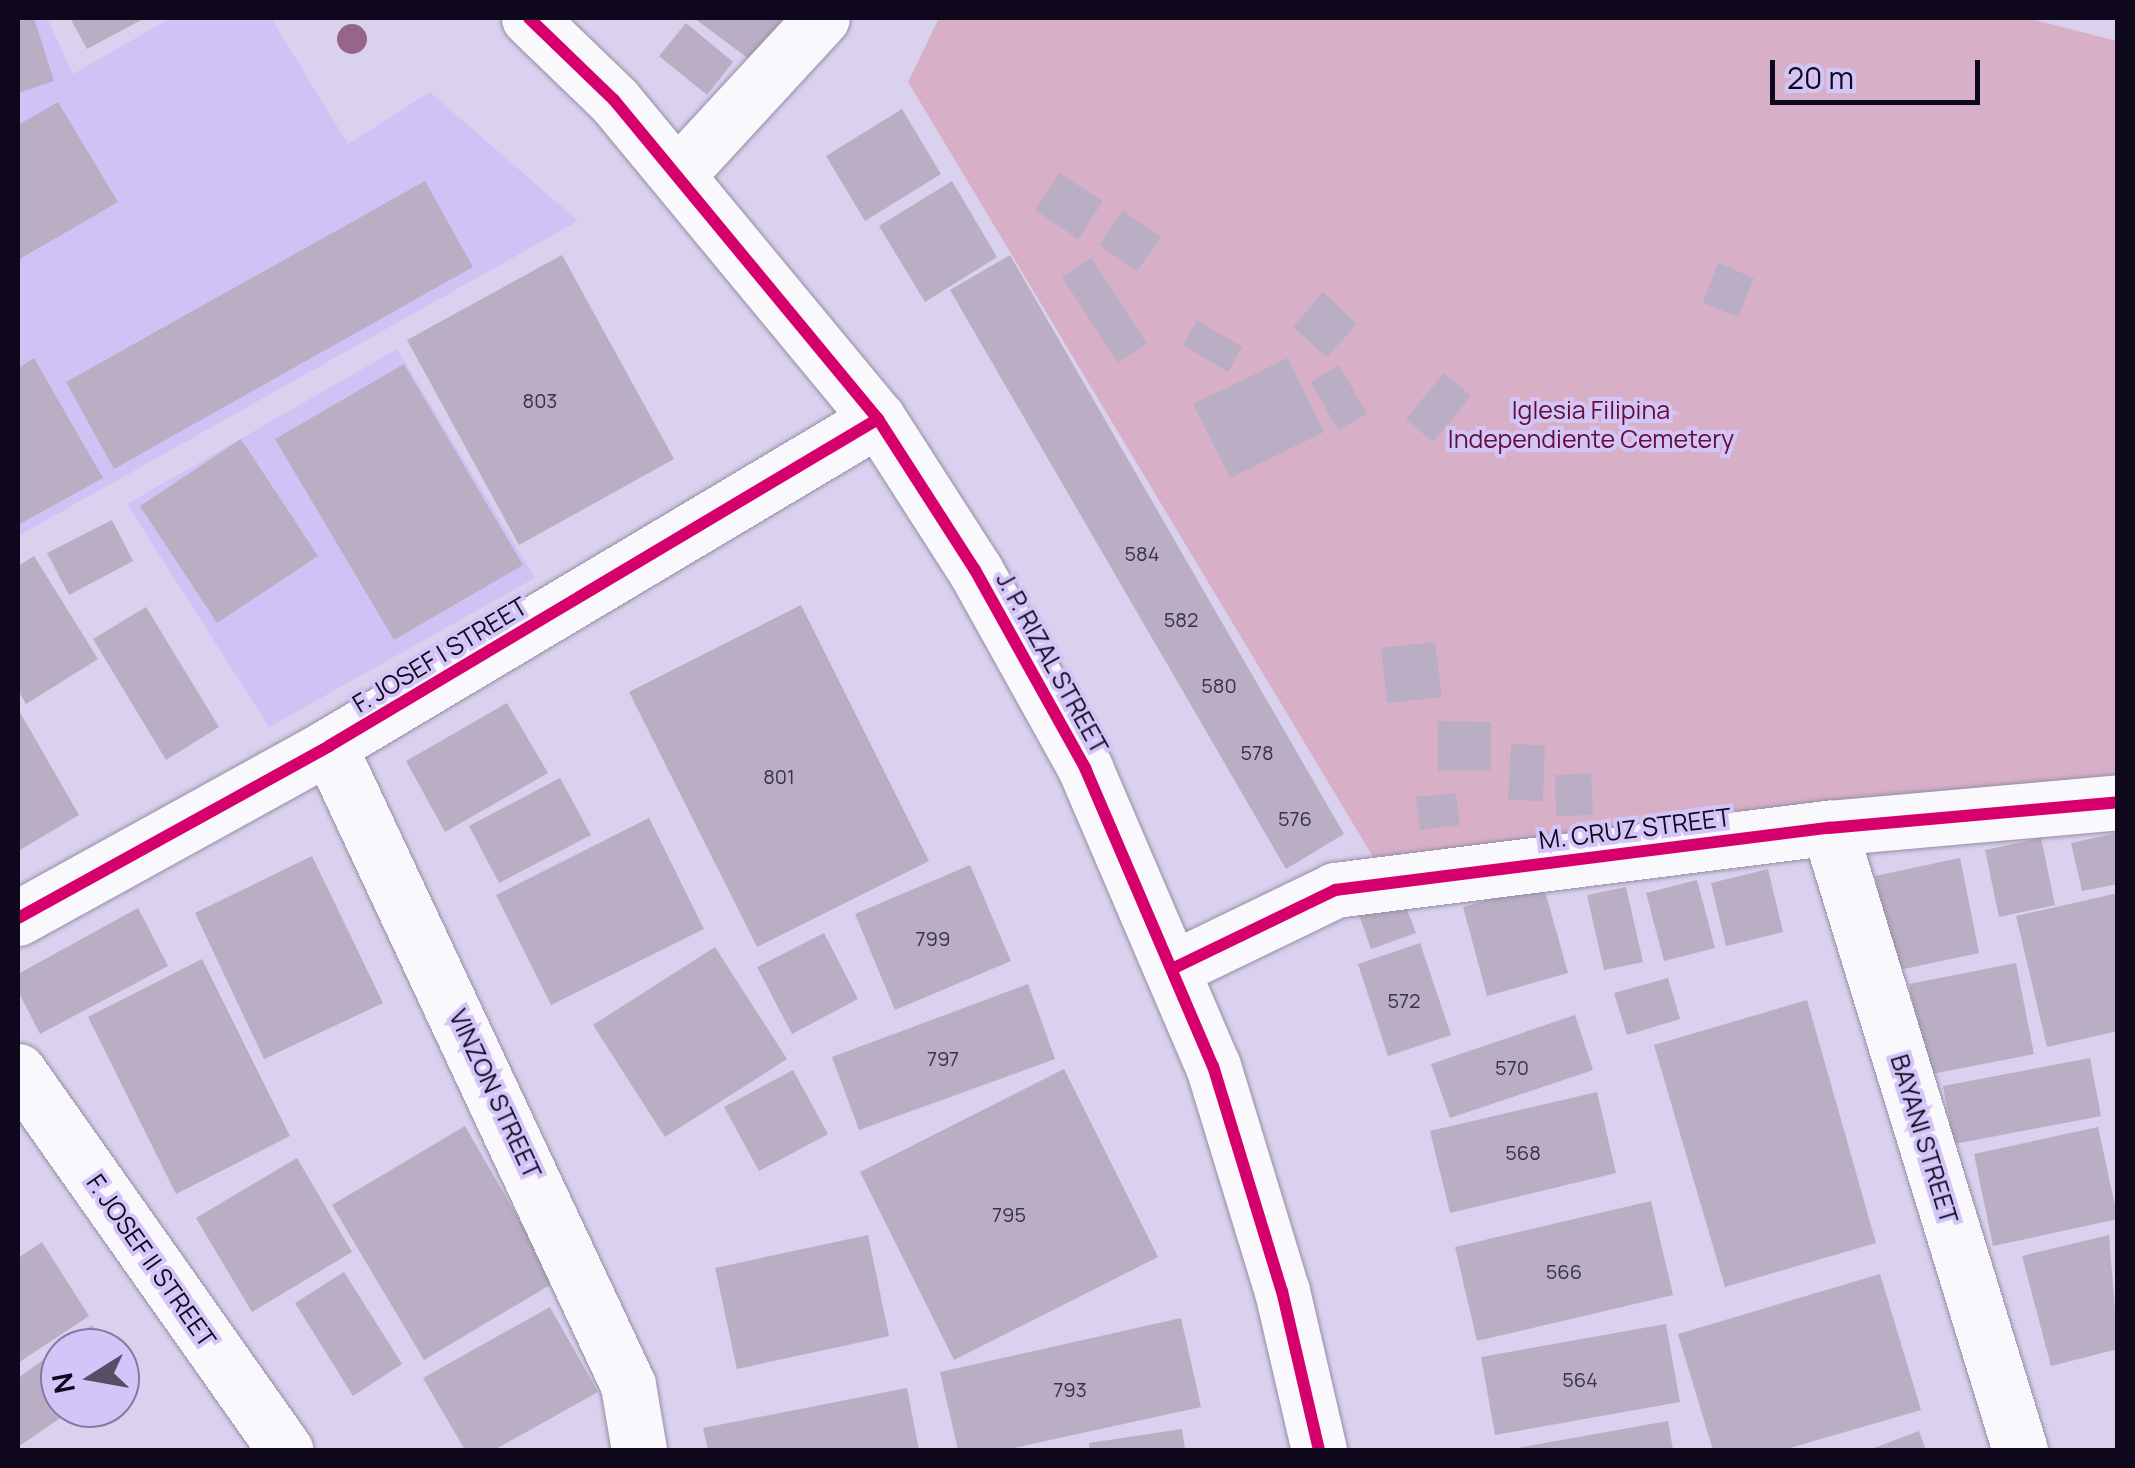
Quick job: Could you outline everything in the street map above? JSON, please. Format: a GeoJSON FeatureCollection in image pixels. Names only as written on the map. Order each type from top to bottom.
{"type":"FeatureCollection","features":[{"type":"Feature","properties":{"kind":"street","name":"J. P. RIZAL STREET"},"geometry":{"type":"LineString","coordinates":[[529,18],[678,174],[878,419],[975,570],[1085,768],[1176,967],[1282,1292],[1319,1450]]}},
{"type":"Feature","properties":{"kind":"street"},"geometry":{"type":"LineString","coordinates":[[678,174],[822,18]]}},
{"type":"Feature","properties":{"kind":"street","name":"F. JOSEF I STREET"},"geometry":{"type":"LineString","coordinates":[[18,918],[329,746],[878,419]]}},
{"type":"Feature","properties":{"kind":"street","name":"VINZON STREET"},"geometry":{"type":"LineString","coordinates":[[329,746],[628,1385],[639,1450]]}},
{"type":"Feature","properties":{"kind":"street","name":"M. CRUZ STREET"},"geometry":{"type":"LineString","coordinates":[[1176,967],[1335,890],[1829,828],[2118,802]]}},
{"type":"Feature","properties":{"kind":"street","name":"BAYANI STREET"},"geometry":{"type":"LineString","coordinates":[[1829,828],[2020,1450]]}},
{"type":"Feature","properties":{"kind":"street","name":"F. JOSEF II STREET"},"geometry":{"type":"LineString","coordinates":[[18,1071],[285,1450]]}},
{"type":"Feature","properties":{"kind":"shaded area"},"geometry":{"type":"Polygon","coordinates":[[[18,18],[47,18],[73,74],[171,18],[271,18],[348,144],[430,92],[578,221],[18,536],[18,18]]]}},
{"type":"Feature","properties":{"kind":"shaded area"},"geometry":{"type":"Polygon","coordinates":[[[397,349],[535,578],[269,727],[127,504],[397,349]]]}},
{"type":"Feature","properties":{"kind":"green space","name":"Iglesia Filipina Independiente Cemetery"},"geometry":{"type":"Polygon","coordinates":[[[939,18],[2027,18],[2117,41],[2117,781],[1373,857],[908,82],[939,18]]]}},
{"type":"Feature","properties":{"kind":"building"},"geometry":{"type":"Polygon","coordinates":[[[18,18],[34,18],[54,81],[18,93],[18,18]]]}},
{"type":"Feature","properties":{"kind":"building"},"geometry":{"type":"Polygon","coordinates":[[[70,18],[145,18],[87,49],[70,18]]]}},
{"type":"Feature","properties":{"kind":"building"},"geometry":{"type":"Polygon","coordinates":[[[694,18],[798,18],[761,68],[694,18]]]}},
{"type":"Feature","properties":{"kind":"building"},"geometry":{"type":"Polygon","coordinates":[[[686,23],[733,62],[707,95],[659,56],[686,23]]]}},
{"type":"Feature","properties":{"kind":"building"},"geometry":{"type":"Polygon","coordinates":[[[58,102],[118,202],[18,260],[18,125],[58,102]]]}},
{"type":"Feature","properties":{"kind":"building"},"geometry":{"type":"Polygon","coordinates":[[[902,109],[941,174],[865,221],[826,156],[902,109]]]}},
{"type":"Feature","properties":{"kind":"building"},"geometry":{"type":"Polygon","coordinates":[[[1059,173],[1103,201],[1078,239],[1035,210],[1059,173]]]}},
{"type":"Feature","properties":{"kind":"building"},"geometry":{"type":"Polygon","coordinates":[[[425,181],[473,267],[114,469],[66,382],[425,181]]]}},
{"type":"Feature","properties":{"kind":"building"},"geometry":{"type":"Polygon","coordinates":[[[952,181],[997,257],[925,302],[879,226],[952,181]]]}},
{"type":"Feature","properties":{"kind":"building"},"geometry":{"type":"Polygon","coordinates":[[[1123,211],[1161,237],[1137,271],[1099,245],[1123,211]]]}},
{"type":"Feature","properties":{"kind":"building"},"geometry":{"type":"Polygon","coordinates":[[[562,255],[674,459],[519,545],[407,340],[562,255]]]}},
{"type":"Feature","properties":{"kind":"building"},"geometry":{"type":"Polygon","coordinates":[[[1010,255],[1344,834],[1286,869],[950,290],[1010,255]]]}},
{"type":"Feature","properties":{"kind":"building"},"geometry":{"type":"Polygon","coordinates":[[[1091,258],[1147,344],[1118,363],[1062,277],[1091,258]]]}},
{"type":"Feature","properties":{"kind":"building"},"geometry":{"type":"Polygon","coordinates":[[[1718,263],[1754,278],[1738,317],[1703,303],[1718,263]]]}},
{"type":"Feature","properties":{"kind":"building"},"geometry":{"type":"Polygon","coordinates":[[[1323,292],[1357,324],[1327,357],[1293,327],[1323,292]]]}},
{"type":"Feature","properties":{"kind":"building"},"geometry":{"type":"Polygon","coordinates":[[[1197,320],[1242,347],[1228,372],[1183,345],[1197,320]]]}},
{"type":"Feature","properties":{"kind":"building"},"geometry":{"type":"Polygon","coordinates":[[[34,358],[103,478],[18,525],[18,368],[34,358]]]}},
{"type":"Feature","properties":{"kind":"building"},"geometry":{"type":"Polygon","coordinates":[[[1288,358],[1324,432],[1230,478],[1193,404],[1288,358]]]}},
{"type":"Feature","properties":{"kind":"building"},"geometry":{"type":"Polygon","coordinates":[[[404,364],[523,565],[394,640],[275,439],[404,364]]]}},
{"type":"Feature","properties":{"kind":"building"},"geometry":{"type":"Polygon","coordinates":[[[1339,365],[1367,414],[1338,430],[1311,382],[1339,365]]]}},
{"type":"Feature","properties":{"kind":"building"},"geometry":{"type":"Polygon","coordinates":[[[1444,373],[1471,396],[1433,442],[1406,419],[1444,373]]]}},
{"type":"Feature","properties":{"kind":"building"},"geometry":{"type":"Polygon","coordinates":[[[241,439],[318,556],[217,623],[140,506],[241,439]]]}},
{"type":"Feature","properties":{"kind":"building"},"geometry":{"type":"Polygon","coordinates":[[[112,520],[133,561],[69,595],[47,553],[112,520]]]}},
{"type":"Feature","properties":{"kind":"building"},"geometry":{"type":"Polygon","coordinates":[[[34,556],[98,659],[26,704],[18,690],[18,566],[34,556]]]}},
{"type":"Feature","properties":{"kind":"building"},"geometry":{"type":"Polygon","coordinates":[[[801,605],[929,861],[757,947],[629,692],[801,605]]]}},
{"type":"Feature","properties":{"kind":"building"},"geometry":{"type":"Polygon","coordinates":[[[146,607],[219,727],[166,760],[93,639],[146,607]]]}},
{"type":"Feature","properties":{"kind":"building"},"geometry":{"type":"Polygon","coordinates":[[[1435,642],[1442,697],[1387,703],[1381,648],[1435,642]]]}},
{"type":"Feature","properties":{"kind":"building"},"geometry":{"type":"Polygon","coordinates":[[[507,703],[548,773],[445,832],[406,761],[507,703]]]}},
{"type":"Feature","properties":{"kind":"building"},"geometry":{"type":"Polygon","coordinates":[[[18,709],[79,815],[18,851],[18,709]]]}},
{"type":"Feature","properties":{"kind":"building"},"geometry":{"type":"Polygon","coordinates":[[[1438,721],[1491,722],[1491,771],[1438,771],[1438,721]]]}},
{"type":"Feature","properties":{"kind":"building"},"geometry":{"type":"Polygon","coordinates":[[[1511,744],[1545,745],[1543,801],[1508,800],[1511,744]]]}},
{"type":"Feature","properties":{"kind":"building"},"geometry":{"type":"Polygon","coordinates":[[[1591,773],[1593,815],[1556,816],[1555,775],[1591,773]]]}},
{"type":"Feature","properties":{"kind":"building"},"geometry":{"type":"Polygon","coordinates":[[[560,778],[591,835],[499,883],[469,826],[560,778]]]}},
{"type":"Feature","properties":{"kind":"building"},"geometry":{"type":"Polygon","coordinates":[[[1456,793],[1460,825],[1420,830],[1416,797],[1456,793]]]}},
{"type":"Feature","properties":{"kind":"building"},"geometry":{"type":"Polygon","coordinates":[[[649,818],[704,929],[551,1005],[496,895],[649,818]]]}},
{"type":"Feature","properties":{"kind":"building"},"geometry":{"type":"Polygon","coordinates":[[[2117,833],[2118,884],[2082,891],[2071,843],[2117,833]]]}},
{"type":"Feature","properties":{"kind":"building"},"geometry":{"type":"Polygon","coordinates":[[[2041,838],[2055,905],[1999,917],[1985,850],[2041,838]]]}},
{"type":"Feature","properties":{"kind":"building"},"geometry":{"type":"Polygon","coordinates":[[[312,856],[383,1003],[264,1059],[195,913],[312,856]]]}},
{"type":"Feature","properties":{"kind":"building"},"geometry":{"type":"Polygon","coordinates":[[[1960,858],[1979,953],[1894,971],[1875,876],[1960,858]]]}},
{"type":"Feature","properties":{"kind":"building"},"geometry":{"type":"Polygon","coordinates":[[[970,865],[1011,961],[895,1010],[855,914],[970,865]]]}},
{"type":"Feature","properties":{"kind":"building"},"geometry":{"type":"Polygon","coordinates":[[[1768,869],[1783,932],[1726,946],[1711,883],[1768,869]]]}},
{"type":"Feature","properties":{"kind":"building"},"geometry":{"type":"Polygon","coordinates":[[[1697,880],[1715,948],[1664,961],[1646,893],[1697,880]]]}},
{"type":"Feature","properties":{"kind":"building"},"geometry":{"type":"Polygon","coordinates":[[[1543,884],[1568,973],[1487,996],[1463,907],[1543,884]]]}},
{"type":"Feature","properties":{"kind":"building"},"geometry":{"type":"Polygon","coordinates":[[[1626,887],[1643,962],[1604,970],[1587,895],[1626,887]]]}},
{"type":"Feature","properties":{"kind":"building"},"geometry":{"type":"Polygon","coordinates":[[[2118,893],[2118,1031],[2047,1047],[2016,916],[2118,893]]]}},
{"type":"Feature","properties":{"kind":"building"},"geometry":{"type":"Polygon","coordinates":[[[1402,897],[1416,933],[1371,949],[1358,912],[1402,897]]]}},
{"type":"Feature","properties":{"kind":"building"},"geometry":{"type":"Polygon","coordinates":[[[138,908],[168,966],[40,1034],[18,991],[18,974],[138,908]]]}},
{"type":"Feature","properties":{"kind":"building"},"geometry":{"type":"Polygon","coordinates":[[[824,933],[858,999],[792,1034],[757,967],[824,933]]]}},
{"type":"Feature","properties":{"kind":"building"},"geometry":{"type":"Polygon","coordinates":[[[1420,943],[1451,1035],[1388,1056],[1358,964],[1420,943]]]}},
{"type":"Feature","properties":{"kind":"building"},"geometry":{"type":"Polygon","coordinates":[[[715,947],[787,1059],[665,1137],[593,1025],[715,947]]]}},
{"type":"Feature","properties":{"kind":"building"},"geometry":{"type":"Polygon","coordinates":[[[202,959],[290,1136],[176,1194],[88,1017],[202,959]]]}},
{"type":"Feature","properties":{"kind":"building"},"geometry":{"type":"Polygon","coordinates":[[[2016,963],[2034,1054],[1927,1075],[1909,984],[2016,963]]]}},
{"type":"Feature","properties":{"kind":"building"},"geometry":{"type":"Polygon","coordinates":[[[1668,978],[1680,1019],[1627,1035],[1614,993],[1668,978]]]}},
{"type":"Feature","properties":{"kind":"building"},"geometry":{"type":"Polygon","coordinates":[[[1028,984],[1055,1059],[859,1130],[832,1057],[1028,984]]]}},
{"type":"Feature","properties":{"kind":"building"},"geometry":{"type":"Polygon","coordinates":[[[1807,1000],[1876,1243],[1725,1287],[1654,1045],[1807,1000]]]}},
{"type":"Feature","properties":{"kind":"building"},"geometry":{"type":"Polygon","coordinates":[[[1575,1015],[1593,1070],[1450,1118],[1431,1064],[1575,1015]]]}},
{"type":"Feature","properties":{"kind":"building"},"geometry":{"type":"Polygon","coordinates":[[[2090,1058],[2101,1116],[1954,1144],[1943,1086],[2090,1058]]]}},
{"type":"Feature","properties":{"kind":"building"},"geometry":{"type":"Polygon","coordinates":[[[1064,1069],[1158,1257],[954,1360],[860,1172],[1064,1069]]]}},
{"type":"Feature","properties":{"kind":"building"},"geometry":{"type":"Polygon","coordinates":[[[793,1070],[828,1134],[759,1171],[724,1107],[793,1070]]]}},
{"type":"Feature","properties":{"kind":"building"},"geometry":{"type":"Polygon","coordinates":[[[1597,1092],[1616,1173],[1450,1213],[1430,1131],[1597,1092]]]}},
{"type":"Feature","properties":{"kind":"building"},"geometry":{"type":"Polygon","coordinates":[[[465,1126],[555,1282],[424,1360],[332,1205],[465,1126]]]}},
{"type":"Feature","properties":{"kind":"building"},"geometry":{"type":"Polygon","coordinates":[[[2098,1127],[2118,1219],[1993,1246],[1974,1154],[2098,1127]]]}},
{"type":"Feature","properties":{"kind":"building"},"geometry":{"type":"Polygon","coordinates":[[[297,1158],[352,1252],[252,1312],[196,1218],[297,1158]]]}},
{"type":"Feature","properties":{"kind":"building"},"geometry":{"type":"Polygon","coordinates":[[[1651,1201],[1673,1295],[1477,1341],[1455,1247],[1651,1201]]]}},
{"type":"Feature","properties":{"kind":"building"},"geometry":{"type":"Polygon","coordinates":[[[868,1235],[889,1336],[737,1369],[715,1268],[868,1235]]]}},
{"type":"Feature","properties":{"kind":"building"},"geometry":{"type":"Polygon","coordinates":[[[2109,1235],[2118,1349],[2051,1366],[2022,1256],[2109,1235]]]}},
{"type":"Feature","properties":{"kind":"building"},"geometry":{"type":"Polygon","coordinates":[[[42,1242],[89,1316],[71,1328],[40,1328],[40,1348],[18,1363],[18,1258],[42,1242]]]}},
{"type":"Feature","properties":{"kind":"building"},"geometry":{"type":"Polygon","coordinates":[[[344,1272],[402,1364],[353,1396],[295,1303],[344,1272]]]}},
{"type":"Feature","properties":{"kind":"building"},"geometry":{"type":"Polygon","coordinates":[[[1880,1274],[1921,1410],[1783,1450],[1713,1450],[1678,1334],[1880,1274]]]}},
{"type":"Feature","properties":{"kind":"building"},"geometry":{"type":"Polygon","coordinates":[[[550,1307],[598,1392],[494,1450],[465,1450],[423,1378],[550,1307]]]}},
{"type":"Feature","properties":{"kind":"building"},"geometry":{"type":"Polygon","coordinates":[[[1181,1318],[1201,1407],[1004,1450],[958,1450],[940,1372],[1181,1318]]]}},
{"type":"Feature","properties":{"kind":"building"},"geometry":{"type":"Polygon","coordinates":[[[1666,1324],[1680,1402],[1495,1435],[1481,1357],[1666,1324]]]}},
{"type":"Feature","properties":{"kind":"building"},"geometry":{"type":"Polygon","coordinates":[[[40,1362],[40,1428],[46,1428],[18,1447],[18,1378],[40,1362]]]}},
{"type":"Feature","properties":{"kind":"building"},"geometry":{"type":"Polygon","coordinates":[[[907,1388],[919,1450],[708,1450],[703,1428],[907,1388]]]}},
{"type":"Feature","properties":{"kind":"building"},"geometry":{"type":"Polygon","coordinates":[[[1668,1421],[1673,1450],[1512,1450],[1512,1449],[1668,1421]]]}},
{"type":"Feature","properties":{"kind":"building"},"geometry":{"type":"Polygon","coordinates":[[[1182,1429],[1185,1450],[1090,1450],[1089,1443],[1182,1429]]]}},
{"type":"Feature","properties":{"kind":"building"},"geometry":{"type":"Polygon","coordinates":[[[1919,1431],[1926,1450],[1869,1450],[1919,1431]]]}},
{"type":"Feature","properties":{"kind":"cycle path"},"geometry":{"type":"LineString","coordinates":[[529,18],[614,100],[878,419],[975,570],[1085,768],[1213,1066],[1282,1291],[1319,1450]]}},
{"type":"Feature","properties":{"kind":"cycle path"},"geometry":{"type":"LineString","coordinates":[[18,918],[329,746],[878,419]]}},
{"type":"Feature","properties":{"kind":"cycle path"},"geometry":{"type":"LineString","coordinates":[[1176,967],[1335,890],[1829,828],[2118,802]]}}]}
